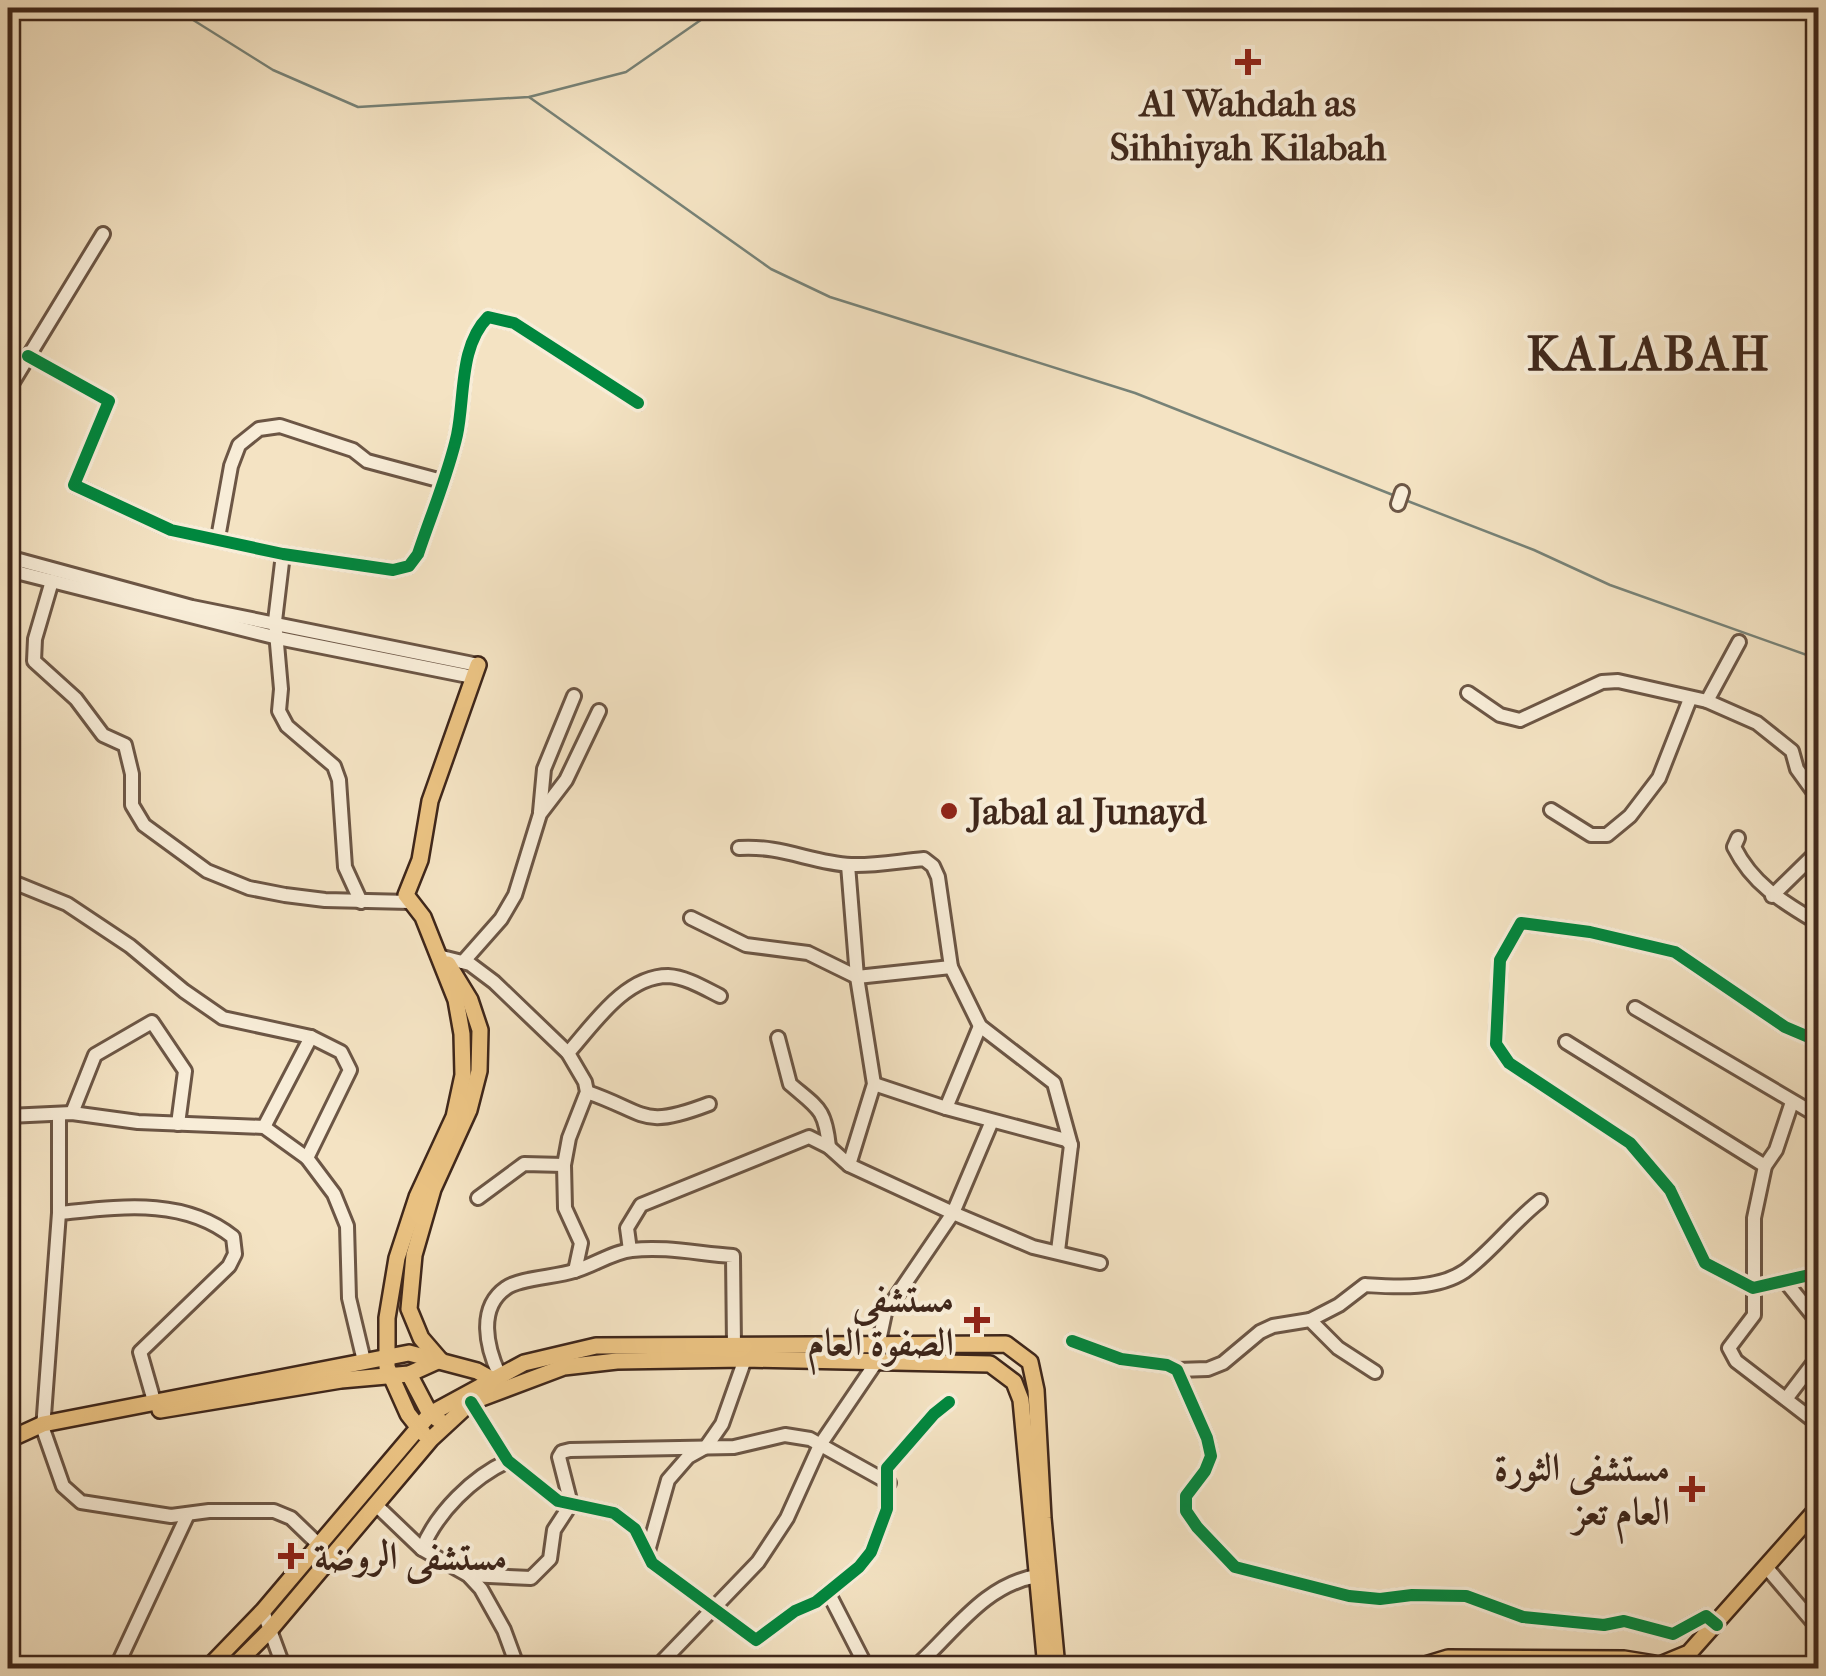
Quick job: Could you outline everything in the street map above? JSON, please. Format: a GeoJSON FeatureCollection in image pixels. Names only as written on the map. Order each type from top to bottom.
{"type":"FeatureCollection","features":[{"type":"Feature","properties":{"kind":"main road"},"geometry":{"type":"LineString","coordinates":[[424,1434],[390,1374],[385,1358],[387,1318],[397,1258],[417,1197],[454,1116],[463,1075],[462,1034],[456,1000],[423,917],[406,894],[420,860],[430,801],[476,671]]}},
{"type":"Feature","properties":{"kind":"main road"},"geometry":{"type":"LineString","coordinates":[[438,957],[453,969],[480,1030],[479,1072],[469,1110],[433,1189],[414,1255],[409,1309],[422,1338],[440,1360]]}},
{"type":"Feature","properties":{"kind":"main road"},"geometry":{"type":"LineString","coordinates":[[208,1668],[263,1611],[318,1544],[424,1434],[445,1425],[471,1402],[564,1367],[617,1361],[746,1359],[1006,1344],[1030,1362],[1036,1390],[1057,1668]]}},
{"type":"Feature","properties":{"kind":"main road"},"geometry":{"type":"LineString","coordinates":[[232,1668],[269,1631],[401,1478],[430,1414],[524,1363],[596,1346],[734,1345],[990,1364],[1014,1382],[1022,1400],[1046,1668]]}},
{"type":"Feature","properties":{"kind":"main road"},"geometry":{"type":"LineString","coordinates":[[8,1440],[43,1427],[154,1400],[409,1353],[495,1376],[509,1389]]}},
{"type":"Feature","properties":{"kind":"main road"},"geometry":{"type":"LineString","coordinates":[[43,1427],[409,1374],[440,1360]]}},
{"type":"Feature","properties":{"kind":"main road"},"geometry":{"type":"LineString","coordinates":[[409,1374],[430,1414],[445,1425]]}},
{"type":"Feature","properties":{"kind":"main road"},"geometry":{"type":"LineString","coordinates":[[1415,1668],[1448,1658],[1624,1659],[1655,1667],[1689,1653],[1818,1508]]}},
{"type":"Feature","properties":{"kind":"street"},"geometry":{"type":"LineString","coordinates":[[8,390],[103,234]]}},
{"type":"Feature","properties":{"kind":"street"},"geometry":{"type":"LineString","coordinates":[[28,356],[109,401],[74,485],[171,530],[284,554],[392,570],[409,566],[418,554],[456,436],[471,342],[488,317],[514,324],[638,403]]}},
{"type":"Feature","properties":{"kind":"street"},"geometry":{"type":"LineString","coordinates":[[218,538],[231,466],[240,445],[259,429],[280,426],[353,450],[367,461],[442,481]]}},
{"type":"Feature","properties":{"kind":"street"},"geometry":{"type":"LineString","coordinates":[[284,554],[275,621],[279,712],[287,726],[334,766],[339,780],[345,867],[360,902]]}},
{"type":"Feature","properties":{"kind":"street"},"geometry":{"type":"LineString","coordinates":[[8,560],[192,607],[275,621],[476,671]]}},
{"type":"Feature","properties":{"kind":"street"},"geometry":{"type":"LineString","coordinates":[[8,560],[20,573],[278,638],[476,671]]}},
{"type":"Feature","properties":{"kind":"street"},"geometry":{"type":"LineString","coordinates":[[52,581],[35,639],[34,661],[76,699],[103,735],[125,744],[132,774],[132,805],[144,825],[206,871],[249,888],[324,900],[410,902]]}},
{"type":"Feature","properties":{"kind":"street"},"geometry":{"type":"LineString","coordinates":[[1707,702],[1740,642]]}},
{"type":"Feature","properties":{"kind":"street"},"geometry":{"type":"LineString","coordinates":[[1468,694],[1500,715],[1520,720],[1602,682],[1618,680],[1707,702],[1757,724],[1792,751],[1797,769],[1818,798]]}},
{"type":"Feature","properties":{"kind":"street"},"geometry":{"type":"LineString","coordinates":[[463,962],[501,919],[515,895],[540,814],[544,768],[574,696]]}},
{"type":"Feature","properties":{"kind":"street"},"geometry":{"type":"LineString","coordinates":[[1552,810],[1591,835],[1607,834],[1619,825],[1659,778],[1690,699]]}},
{"type":"Feature","properties":{"kind":"street"},"geometry":{"type":"LineString","coordinates":[[540,814],[566,780],[599,711]]}},
{"type":"Feature","properties":{"kind":"street"},"geometry":{"type":"LineString","coordinates":[[1738,838],[1734,847],[1745,869],[1772,896],[1818,923]]}},
{"type":"Feature","properties":{"kind":"street"},"geometry":{"type":"LineString","coordinates":[[740,848],[789,850],[848,866],[924,859],[933,866],[950,967],[980,1026],[1054,1083],[1070,1145],[1058,1251]]}},
{"type":"Feature","properties":{"kind":"street"},"geometry":{"type":"LineString","coordinates":[[1772,896],[1818,851]]}},
{"type":"Feature","properties":{"kind":"street"},"geometry":{"type":"LineString","coordinates":[[848,866],[857,977],[874,1084],[849,1165]]}},
{"type":"Feature","properties":{"kind":"street"},"geometry":{"type":"LineString","coordinates":[[8,880],[67,904],[130,946],[223,1018],[311,1037],[341,1052],[350,1070],[308,1158]]}},
{"type":"Feature","properties":{"kind":"street"},"geometry":{"type":"LineString","coordinates":[[691,918],[746,945],[808,952],[857,977],[950,967]]}},
{"type":"Feature","properties":{"kind":"street"},"geometry":{"type":"LineString","coordinates":[[1818,1042],[1785,1027],[1675,952],[1590,932],[1521,924],[1500,960],[1496,1044],[1509,1064],[1630,1142],[1670,1190],[1705,1263],[1752,1288],[1818,1273]]}},
{"type":"Feature","properties":{"kind":"street"},"geometry":{"type":"LineString","coordinates":[[438,957],[463,962],[494,982],[568,1054],[585,1082],[586,1092],[564,1165],[566,1208],[581,1243],[574,1271]]}},
{"type":"Feature","properties":{"kind":"street"},"geometry":{"type":"LineString","coordinates":[[568,1054],[618,997],[642,983],[666,976],[694,982],[720,996]]}},
{"type":"Feature","properties":{"kind":"street"},"geometry":{"type":"LineString","coordinates":[[1635,1008],[1818,1116]]}},
{"type":"Feature","properties":{"kind":"street"},"geometry":{"type":"LineString","coordinates":[[178,1124],[185,1071],[152,1022],[95,1055],[65,1114],[43,1427],[63,1486],[81,1502],[171,1516],[209,1510],[274,1510],[290,1518],[318,1544]]}},
{"type":"Feature","properties":{"kind":"street"},"geometry":{"type":"LineString","coordinates":[[946,1108],[980,1026]]}},
{"type":"Feature","properties":{"kind":"street"},"geometry":{"type":"LineString","coordinates":[[264,1127],[311,1037]]}},
{"type":"Feature","properties":{"kind":"street"},"geometry":{"type":"LineString","coordinates":[[778,1038],[790,1084],[814,1100],[826,1119],[828,1147]]}},
{"type":"Feature","properties":{"kind":"street"},"geometry":{"type":"LineString","coordinates":[[1566,1042],[1765,1166]]}},
{"type":"Feature","properties":{"kind":"street"},"geometry":{"type":"LineString","coordinates":[[874,1084],[1066,1140],[1070,1145]]}},
{"type":"Feature","properties":{"kind":"street"},"geometry":{"type":"LineString","coordinates":[[586,1092],[645,1118],[678,1116],[709,1104]]}},
{"type":"Feature","properties":{"kind":"street"},"geometry":{"type":"LineString","coordinates":[[1792,1102],[1776,1150],[1765,1166],[1754,1218],[1754,1315],[1729,1348],[1736,1361],[1818,1424]]}},
{"type":"Feature","properties":{"kind":"street"},"geometry":{"type":"LineString","coordinates":[[8,1116],[65,1114],[264,1127],[308,1158],[334,1194],[347,1226],[349,1298],[364,1362]]}},
{"type":"Feature","properties":{"kind":"street"},"geometry":{"type":"LineString","coordinates":[[656,1668],[758,1562],[787,1518],[820,1446],[877,1353],[886,1313],[953,1213],[992,1121]]}},
{"type":"Feature","properties":{"kind":"street"},"geometry":{"type":"LineString","coordinates":[[630,1250],[628,1228],[642,1206],[809,1137],[849,1165],[953,1213],[1033,1247],[1100,1263]]}},
{"type":"Feature","properties":{"kind":"street"},"geometry":{"type":"LineString","coordinates":[[478,1198],[524,1164],[564,1165]]}},
{"type":"Feature","properties":{"kind":"street"},"geometry":{"type":"LineString","coordinates":[[1072,1341],[1121,1359],[1177,1370],[1208,1370],[1260,1332],[1272,1326],[1310,1320],[1339,1306],[1365,1284],[1393,1287],[1439,1282],[1464,1271],[1540,1201]]}},
{"type":"Feature","properties":{"kind":"street"},"geometry":{"type":"LineString","coordinates":[[59,1213],[170,1208],[190,1212],[233,1237],[235,1254],[229,1266],[140,1352],[154,1400]]}},
{"type":"Feature","properties":{"kind":"street"},"geometry":{"type":"LineString","coordinates":[[495,1376],[486,1334],[496,1300],[506,1286],[574,1271],[630,1250],[691,1250],[734,1256],[734,1345]]}},
{"type":"Feature","properties":{"kind":"street"},"geometry":{"type":"LineString","coordinates":[[1785,1280],[1818,1322]]}},
{"type":"Feature","properties":{"kind":"street"},"geometry":{"type":"LineString","coordinates":[[1310,1320],[1338,1348],[1376,1372]]}},
{"type":"Feature","properties":{"kind":"street"},"geometry":{"type":"LineString","coordinates":[[1786,1399],[1818,1357]]}},
{"type":"Feature","properties":{"kind":"street"},"geometry":{"type":"LineString","coordinates":[[648,1551],[668,1480],[688,1458],[706,1447],[722,1424],[746,1359]]}},
{"type":"Feature","properties":{"kind":"street"},"geometry":{"type":"LineString","coordinates":[[1177,1370],[1211,1456],[1186,1496],[1186,1511],[1235,1567],[1380,1600],[1412,1595],[1466,1596],[1523,1617],[1604,1625],[1624,1621],[1673,1634],[1706,1616],[1716,1625]]}},
{"type":"Feature","properties":{"kind":"street"},"geometry":{"type":"LineString","coordinates":[[471,1402],[508,1460],[558,1502],[614,1513],[635,1528],[652,1563],[756,1640],[828,1592],[870,1552],[887,1509],[887,1468],[949,1402]]}},
{"type":"Feature","properties":{"kind":"street"},"geometry":{"type":"LineString","coordinates":[[468,1575],[531,1578],[550,1559],[554,1530],[571,1504],[559,1457],[562,1452],[734,1447],[785,1435],[810,1439],[889,1483]]}},
{"type":"Feature","properties":{"kind":"street"},"geometry":{"type":"LineString","coordinates":[[422,1549],[457,1499],[492,1468],[508,1460]]}},
{"type":"Feature","properties":{"kind":"street"},"geometry":{"type":"LineString","coordinates":[[375,1504],[422,1549],[468,1575],[481,1589],[504,1630],[518,1668]]}},
{"type":"Feature","properties":{"kind":"street"},"geometry":{"type":"LineString","coordinates":[[116,1668],[188,1514]]}},
{"type":"Feature","properties":{"kind":"street"},"geometry":{"type":"LineString","coordinates":[[1767,1568],[1818,1628]]}},
{"type":"Feature","properties":{"kind":"street"},"geometry":{"type":"LineString","coordinates":[[914,1668],[960,1626],[980,1601],[1016,1579],[1037,1576]]}},
{"type":"Feature","properties":{"kind":"street"},"geometry":{"type":"LineString","coordinates":[[828,1592],[867,1668]]}},
{"type":"Feature","properties":{"kind":"street"},"geometry":{"type":"LineString","coordinates":[[263,1611],[284,1668]]}},
{"type":"Feature","properties":{"kind":"street"},"geometry":{"type":"LineString","coordinates":[[377,1668],[411,1668]]}},
{"type":"Feature","properties":{"kind":"waterway"},"geometry":{"type":"LineString","coordinates":[[174,8],[273,70],[358,107],[529,97],[626,72],[718,8]]}},
{"type":"Feature","properties":{"kind":"waterway"},"geometry":{"type":"LineString","coordinates":[[529,97],[771,269],[830,297],[1135,393],[1393,495]]}},
{"type":"Feature","properties":{"kind":"waterway"},"geometry":{"type":"LineString","coordinates":[[1405,500],[1534,550],[1610,585],[1818,659]]}},
{"type":"Feature","properties":{"kind":"cycle path"},"geometry":{"type":"LineString","coordinates":[[28,356],[109,401],[74,485],[171,530],[283,554],[393,570],[409,566],[418,554],[453,450],[472,342],[488,317],[514,323],[638,403]]}},
{"type":"Feature","properties":{"kind":"cycle path"},"geometry":{"type":"LineString","coordinates":[[1818,1041],[1785,1027],[1675,952],[1590,932],[1521,923],[1500,960],[1496,1044],[1509,1063],[1630,1143],[1670,1190],[1705,1263],[1753,1288],[1818,1273]]}},
{"type":"Feature","properties":{"kind":"cycle path"},"geometry":{"type":"LineString","coordinates":[[1072,1341],[1121,1359],[1177,1370],[1211,1456],[1186,1496],[1186,1511],[1235,1567],[1349,1596],[1466,1596],[1523,1617],[1604,1625],[1624,1621],[1673,1634],[1706,1616],[1717,1625]]}},
{"type":"Feature","properties":{"kind":"cycle path"},"geometry":{"type":"LineString","coordinates":[[471,1402],[508,1461],[558,1501],[614,1513],[635,1529],[652,1563],[756,1640],[795,1611],[816,1602],[859,1567],[871,1552],[887,1509],[887,1468],[949,1402]]}},
{"type":"Feature","properties":{"kind":"place","name":"Al Wahdah as Sihhiyah Kilabah"},"geometry":{"type":"Point","coordinates":[1248,62]}},
{"type":"Feature","properties":{"kind":"place","name":"Jabal al Junayd"},"geometry":{"type":"Point","coordinates":[949,811]}},
{"type":"Feature","properties":{"kind":"place","name":"مستشفى الصفوة العام"},"geometry":{"type":"Point","coordinates":[977,1320]}},
{"type":"Feature","properties":{"kind":"place","name":"مستشفى الثورة العام تعز"},"geometry":{"type":"Point","coordinates":[1692,1489]}},
{"type":"Feature","properties":{"kind":"place","name":"مستشفى الروضة"},"geometry":{"type":"Point","coordinates":[291,1556]}},
{"type":"Feature","properties":{"kind":"district","name":"KALABAH"},"geometry":{"type":"Point","coordinates":[1649,353]}}]}
